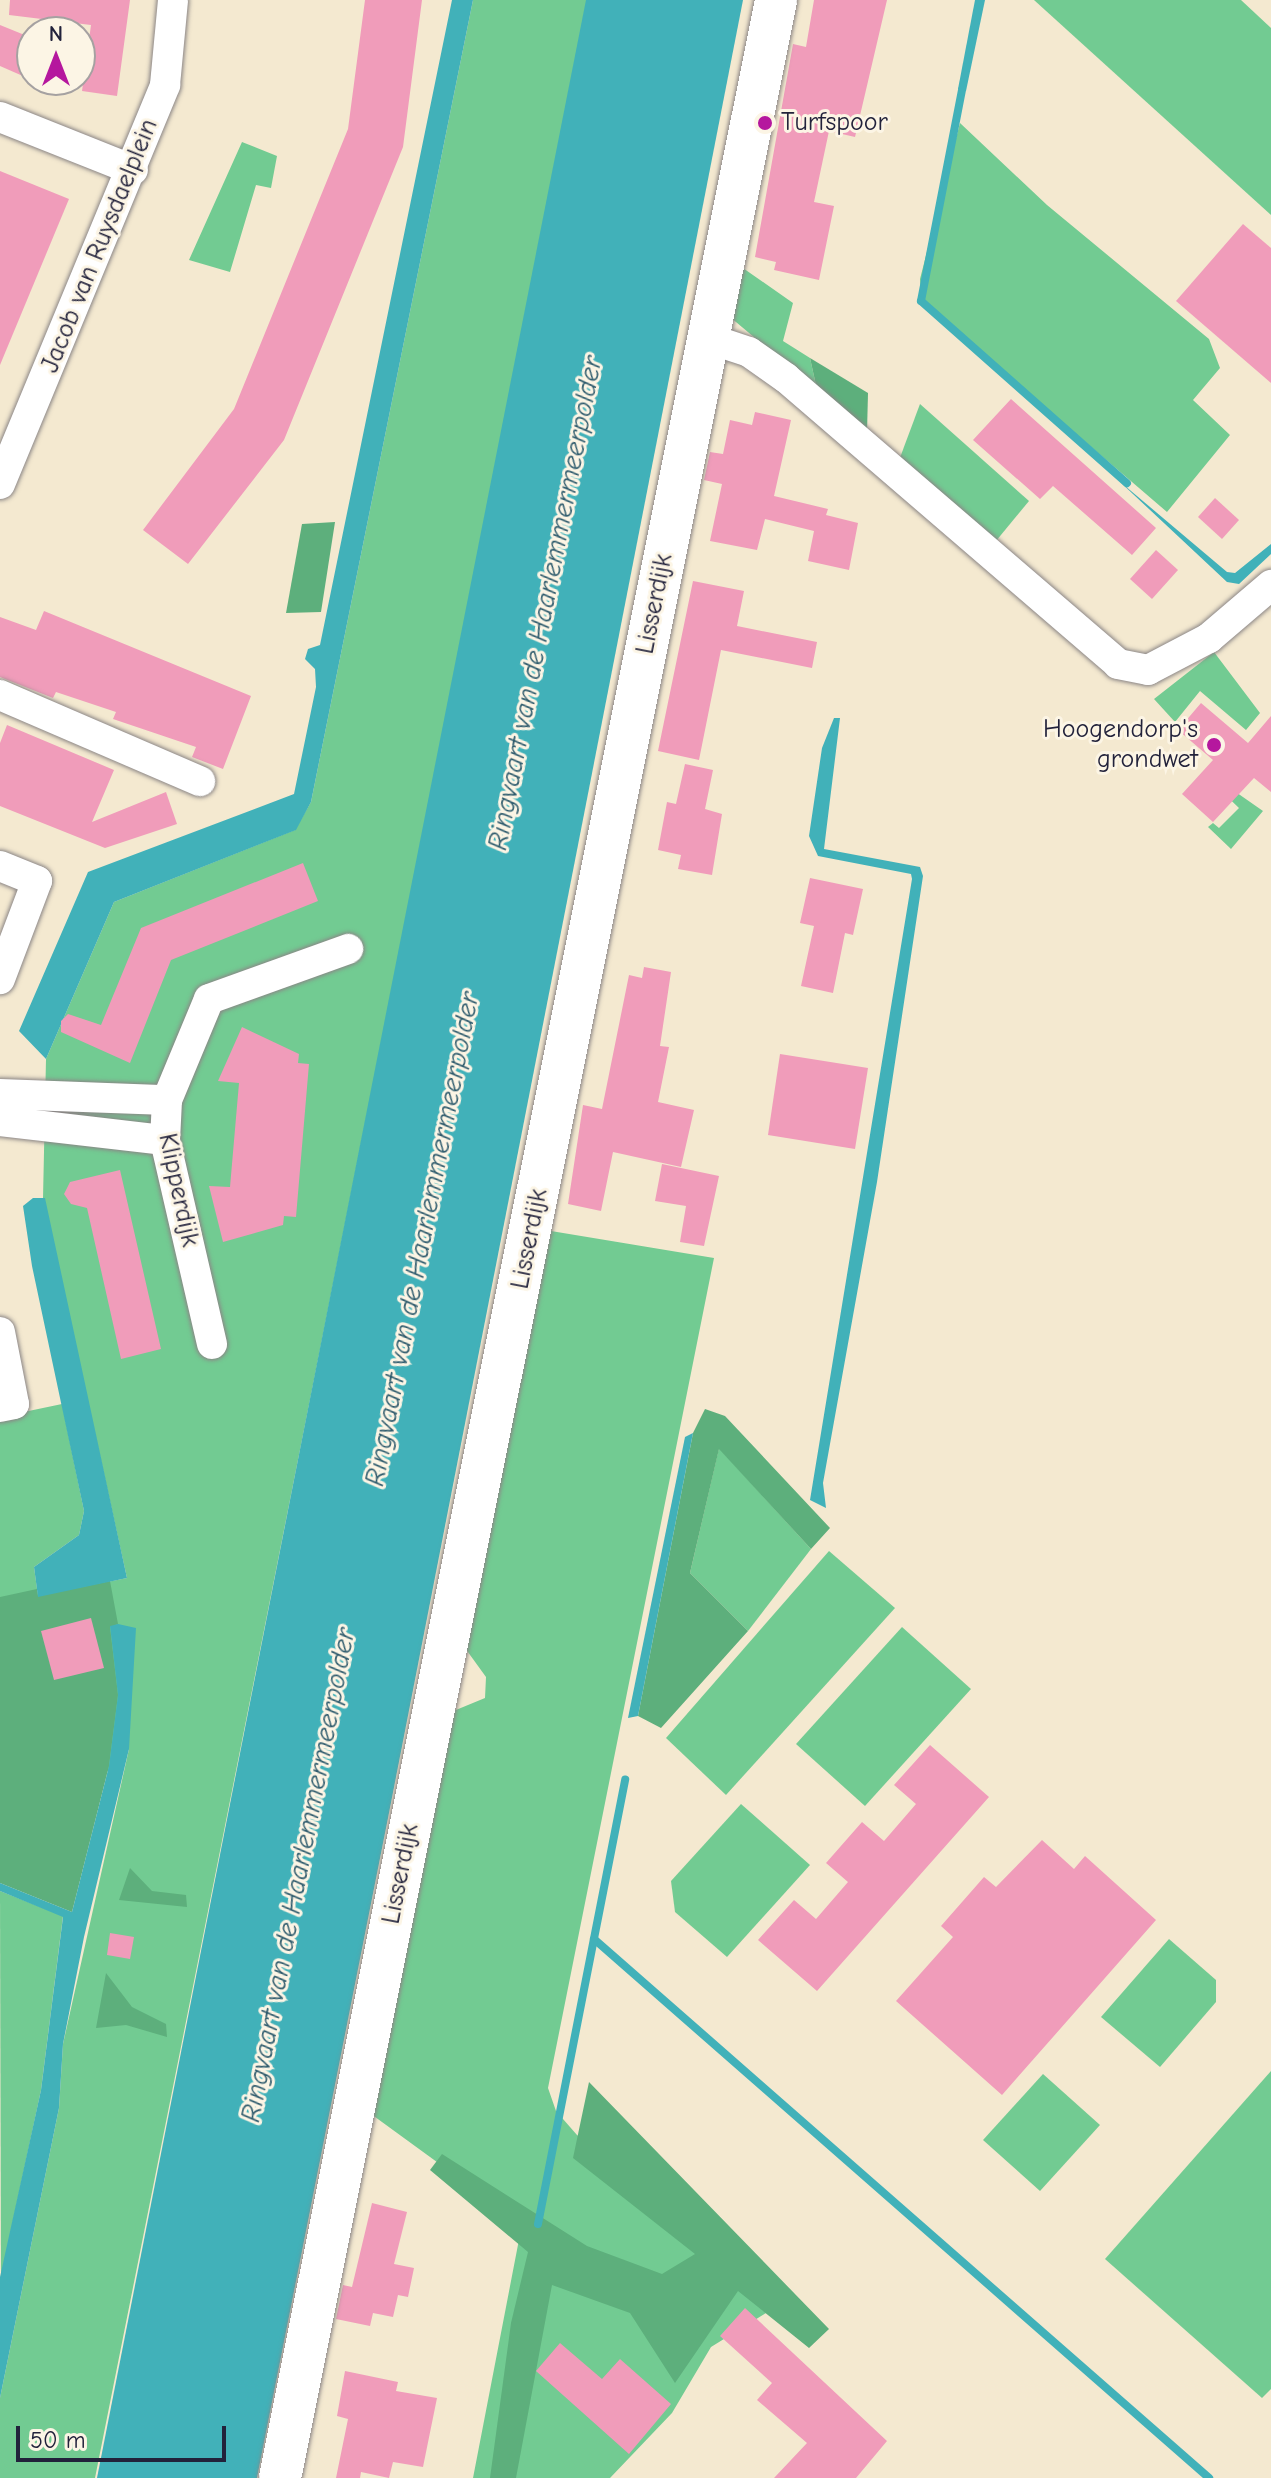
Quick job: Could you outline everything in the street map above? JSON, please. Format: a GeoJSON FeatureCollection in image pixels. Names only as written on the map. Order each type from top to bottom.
{"type":"FeatureCollection","features":[{"type":"Feature","properties":{"kind":"street","name":"Jacob van Ruysdaelplein"},"geometry":{"type":"LineString","coordinates":[[0,484],[133,170],[165,85],[173,0]]}},
{"type":"Feature","properties":{"kind":"street","name":"Lisserdijk"},"geometry":{"type":"LineString","coordinates":[[280,2478],[776,0]]}},
{"type":"Feature","properties":{"kind":"street"},"geometry":{"type":"LineString","coordinates":[[0,117],[133,170]]}},
{"type":"Feature","properties":{"kind":"street"},"geometry":{"type":"LineString","coordinates":[[707,338],[749,352],[786,378],[1118,664],[1148,670],[1209,638],[1271,585]]}},
{"type":"Feature","properties":{"kind":"street"},"geometry":{"type":"LineString","coordinates":[[0,695],[200,781]]}},
{"type":"Feature","properties":{"kind":"street"},"geometry":{"type":"LineString","coordinates":[[0,866],[37,881],[0,979]]}},
{"type":"Feature","properties":{"kind":"street","name":"Klipperdijk"},"geometry":{"type":"LineString","coordinates":[[212,1344],[165,1140],[167,1100],[209,999],[348,949]]}},
{"type":"Feature","properties":{"kind":"street"},"geometry":{"type":"LineString","coordinates":[[0,1094],[167,1100]]}},
{"type":"Feature","properties":{"kind":"street"},"geometry":{"type":"LineString","coordinates":[[0,1121],[165,1140]]}},
{"type":"Feature","properties":{"kind":"street"},"geometry":{"type":"LineString","coordinates":[[0,1332],[14,1404],[0,1407]]}},
{"type":"Feature","properties":{"kind":"green space"},"geometry":{"type":"Polygon","coordinates":[[[473,0],[589,0],[95,2478],[0,2478],[0,2398],[59,2108],[63,2044],[129,1749],[0,1883],[0,1417],[62,1404],[84,1511],[79,1535],[34,1567],[38,1596],[127,1578],[43,1198],[46,1059],[114,902],[295,830],[311,802],[473,0]]]}},
{"type":"Feature","properties":{"kind":"green space"},"geometry":{"type":"Polygon","coordinates":[[[1034,0],[1241,0],[1271,28],[1271,215],[1034,0]]]}},
{"type":"Feature","properties":{"kind":"green space"},"geometry":{"type":"Polygon","coordinates":[[[960,123],[1047,205],[1209,339],[1220,368],[1193,400],[1230,435],[1167,512],[921,301],[920,279],[960,123]]]}},
{"type":"Feature","properties":{"kind":"green space"},"geometry":{"type":"Polygon","coordinates":[[[242,142],[277,156],[271,188],[256,185],[230,272],[189,260],[242,142]]]}},
{"type":"Feature","properties":{"kind":"green space"},"geometry":{"type":"Polygon","coordinates":[[[740,266],[793,303],[783,341],[810,358],[817,390],[730,317],[740,266]]]}},
{"type":"Feature","properties":{"kind":"green space"},"geometry":{"type":"Polygon","coordinates":[[[810,358],[868,393],[867,432],[817,390],[810,358]]]}},
{"type":"Feature","properties":{"kind":"green space"},"geometry":{"type":"Polygon","coordinates":[[[920,404],[1029,501],[996,541],[898,463],[920,404]]]}},
{"type":"Feature","properties":{"kind":"green space"},"geometry":{"type":"Polygon","coordinates":[[[335,522],[321,612],[286,613],[302,524],[335,522]]]}},
{"type":"Feature","properties":{"kind":"green space"},"geometry":{"type":"Polygon","coordinates":[[[1214,652],[1260,713],[1246,730],[1200,691],[1175,722],[1154,699],[1214,652]]]}},
{"type":"Feature","properties":{"kind":"green space"},"geometry":{"type":"Polygon","coordinates":[[[1220,781],[1263,811],[1231,849],[1208,827],[1213,823],[1219,828],[1239,808],[1213,783],[1220,781]]]}},
{"type":"Feature","properties":{"kind":"green space"},"geometry":{"type":"Polygon","coordinates":[[[551,1231],[714,1258],[548,2088],[556,2111],[577,2135],[705,2234],[782,2303],[711,2347],[672,2413],[610,2478],[473,2478],[522,2224],[371,2114],[451,1712],[485,1698],[486,1677],[465,1648],[551,1231]]]}},
{"type":"Feature","properties":{"kind":"green space"},"geometry":{"type":"Polygon","coordinates":[[[705,1409],[725,1416],[830,1528],[811,1549],[719,1449],[690,1573],[748,1631],[661,1728],[638,1716],[693,1433],[705,1409]]]}},
{"type":"Feature","properties":{"kind":"green space"},"geometry":{"type":"Polygon","coordinates":[[[719,1448],[811,1549],[748,1631],[690,1573],[719,1448]]]}},
{"type":"Feature","properties":{"kind":"green space"},"geometry":{"type":"Polygon","coordinates":[[[829,1551],[895,1608],[726,1795],[666,1738],[829,1551]]]}},
{"type":"Feature","properties":{"kind":"green space"},"geometry":{"type":"Polygon","coordinates":[[[110,1581],[118,1624],[110,1627],[118,1695],[109,1766],[72,1912],[0,1883],[0,1597],[37,1589],[38,1596],[110,1581]]]}},
{"type":"Feature","properties":{"kind":"green space"},"geometry":{"type":"Polygon","coordinates":[[[902,1627],[971,1689],[865,1806],[796,1744],[902,1627]]]}},
{"type":"Feature","properties":{"kind":"green space"},"geometry":{"type":"Polygon","coordinates":[[[741,1804],[810,1865],[727,1957],[675,1912],[671,1881],[741,1804]]]}},
{"type":"Feature","properties":{"kind":"green space"},"geometry":{"type":"Polygon","coordinates":[[[130,1868],[152,1891],[186,1895],[187,1907],[119,1900],[130,1868]]]}},
{"type":"Feature","properties":{"kind":"green space"},"geometry":{"type":"Polygon","coordinates":[[[0,1891],[63,1916],[41,2090],[1,2277],[0,1891]]]}},
{"type":"Feature","properties":{"kind":"green space"},"geometry":{"type":"Polygon","coordinates":[[[1169,1939],[1216,1980],[1216,2002],[1160,2067],[1101,2017],[1169,1939]]]}},
{"type":"Feature","properties":{"kind":"green space"},"geometry":{"type":"Polygon","coordinates":[[[106,1973],[132,2007],[166,2024],[167,2037],[126,2025],[96,2028],[106,1973]]]}},
{"type":"Feature","properties":{"kind":"green space"},"geometry":{"type":"Polygon","coordinates":[[[1271,2071],[1271,2389],[1262,2398],[1105,2259],[1271,2071]]]}},
{"type":"Feature","properties":{"kind":"green space"},"geometry":{"type":"Polygon","coordinates":[[[1043,2074],[1100,2125],[1040,2191],[983,2140],[1043,2074]]]}},
{"type":"Feature","properties":{"kind":"green space"},"geometry":{"type":"Polygon","coordinates":[[[589,2082],[829,2329],[809,2348],[738,2291],[675,2383],[630,2313],[552,2285],[516,2478],[490,2478],[511,2323],[528,2252],[430,2170],[442,2154],[587,2246],[662,2274],[695,2254],[573,2158],[589,2082]]]}},
{"type":"Feature","properties":{"kind":"water"},"geometry":{"type":"Polygon","coordinates":[[[452,0],[473,0],[311,802],[296,830],[114,902],[46,1059],[19,1031],[88,872],[294,794],[316,687],[315,669],[305,659],[308,649],[320,645],[452,0]]]}},
{"type":"Feature","properties":{"kind":"water","name":"Ringvaart van de Haarlemmermeerpolder"},"geometry":{"type":"Polygon","coordinates":[[[586,0],[743,0],[388,1818],[257,2478],[97,2478],[586,0]]]}},
{"type":"Feature","properties":{"kind":"water"},"geometry":{"type":"Polygon","coordinates":[[[975,0],[985,0],[966,91],[958,89],[975,0]]]}},
{"type":"Feature","properties":{"kind":"water"},"geometry":{"type":"Polygon","coordinates":[[[1118,480],[1227,572],[1235,573],[1271,544],[1271,554],[1239,584],[1227,582],[1118,480]]]}},
{"type":"Feature","properties":{"kind":"water"},"geometry":{"type":"Polygon","coordinates":[[[834,718],[840,718],[824,849],[920,867],[923,876],[877,1182],[823,1483],[826,1508],[810,1500],[912,879],[911,874],[818,856],[809,836],[822,748],[834,718]]]}},
{"type":"Feature","properties":{"kind":"water"},"geometry":{"type":"Polygon","coordinates":[[[33,1198],[45,1198],[127,1578],[38,1597],[34,1567],[79,1535],[84,1511],[32,1266],[23,1206],[33,1198]]]}},
{"type":"Feature","properties":{"kind":"water"},"geometry":{"type":"Polygon","coordinates":[[[693,1433],[638,1716],[628,1718],[685,1437],[693,1433]]]}},
{"type":"Feature","properties":{"kind":"water"},"geometry":{"type":"Polygon","coordinates":[[[118,1624],[136,1628],[129,1749],[84,1937],[63,2044],[59,2108],[0,2398],[0,2277],[41,2090],[63,1917],[0,1891],[0,1883],[72,1912],[109,1766],[118,1695],[110,1626],[118,1624]]]}},
{"type":"Feature","properties":{"kind":"building"},"geometry":{"type":"Polygon","coordinates":[[[10,0],[130,0],[117,96],[96,93],[96,16],[9,15],[10,0]]]}},
{"type":"Feature","properties":{"kind":"building"},"geometry":{"type":"Polygon","coordinates":[[[365,0],[422,0],[403,147],[284,440],[188,564],[143,530],[234,409],[348,129],[365,0]]]}},
{"type":"Feature","properties":{"kind":"building"},"geometry":{"type":"Polygon","coordinates":[[[814,0],[887,0],[855,137],[829,131],[814,202],[834,206],[819,280],[774,270],[776,262],[755,257],[793,44],[806,47],[814,0]]]}},
{"type":"Feature","properties":{"kind":"building"},"geometry":{"type":"Polygon","coordinates":[[[0,25],[16,32],[16,73],[0,66],[0,25]]]}},
{"type":"Feature","properties":{"kind":"building"},"geometry":{"type":"Polygon","coordinates":[[[0,171],[69,199],[0,365],[0,171]]]}},
{"type":"Feature","properties":{"kind":"building"},"geometry":{"type":"Polygon","coordinates":[[[1243,224],[1271,248],[1271,383],[1176,301],[1243,224]]]}},
{"type":"Feature","properties":{"kind":"building"},"geometry":{"type":"Polygon","coordinates":[[[1011,399],[1156,528],[1132,555],[1053,486],[1040,499],[973,440],[1011,399]]]}},
{"type":"Feature","properties":{"kind":"building"},"geometry":{"type":"Polygon","coordinates":[[[755,412],[791,420],[774,496],[828,509],[826,515],[858,523],[849,570],[808,561],[814,531],[765,519],[757,550],[710,541],[722,484],[704,480],[710,452],[723,454],[730,420],[752,425],[755,412]]]}},
{"type":"Feature","properties":{"kind":"building"},"geometry":{"type":"Polygon","coordinates":[[[1215,498],[1239,520],[1222,539],[1198,517],[1215,498]]]}},
{"type":"Feature","properties":{"kind":"building"},"geometry":{"type":"Polygon","coordinates":[[[1156,550],[1178,570],[1152,599],[1130,579],[1156,550]]]}},
{"type":"Feature","properties":{"kind":"building"},"geometry":{"type":"Polygon","coordinates":[[[693,581],[744,591],[737,626],[817,642],[812,668],[721,650],[699,760],[658,751],[693,581]]]}},
{"type":"Feature","properties":{"kind":"building"},"geometry":{"type":"Polygon","coordinates":[[[44,611],[251,696],[223,769],[192,757],[196,747],[113,719],[116,712],[56,692],[53,698],[0,677],[0,617],[36,630],[44,611]]]}},
{"type":"Feature","properties":{"kind":"building"},"geometry":{"type":"Polygon","coordinates":[[[1201,703],[1248,743],[1271,716],[1271,792],[1254,778],[1213,822],[1182,794],[1213,760],[1178,730],[1201,703]]]}},
{"type":"Feature","properties":{"kind":"building"},"geometry":{"type":"Polygon","coordinates":[[[7,725],[114,770],[92,822],[166,792],[177,824],[105,848],[0,806],[0,743],[7,725]]]}},
{"type":"Feature","properties":{"kind":"building"},"geometry":{"type":"Polygon","coordinates":[[[685,764],[713,770],[705,809],[722,814],[712,875],[678,869],[681,855],[658,850],[667,802],[676,804],[685,764]]]}},
{"type":"Feature","properties":{"kind":"building"},"geometry":{"type":"Polygon","coordinates":[[[303,863],[318,901],[171,960],[130,1063],[61,1032],[61,1021],[68,1014],[101,1025],[141,928],[303,863]]]}},
{"type":"Feature","properties":{"kind":"building"},"geometry":{"type":"Polygon","coordinates":[[[810,878],[863,889],[853,935],[845,933],[833,993],[801,986],[814,926],[800,923],[810,878]]]}},
{"type":"Feature","properties":{"kind":"building"},"geometry":{"type":"Polygon","coordinates":[[[644,967],[671,972],[660,1046],[669,1047],[658,1102],[694,1110],[681,1167],[613,1152],[601,1211],[568,1204],[583,1105],[602,1109],[629,975],[642,978],[644,967]]]}},
{"type":"Feature","properties":{"kind":"building"},"geometry":{"type":"Polygon","coordinates":[[[242,1027],[299,1054],[298,1063],[309,1064],[296,1217],[284,1216],[283,1225],[223,1242],[209,1186],[230,1187],[239,1083],[218,1081],[242,1027]]]}},
{"type":"Feature","properties":{"kind":"building"},"geometry":{"type":"Polygon","coordinates":[[[780,1054],[868,1068],[855,1149],[768,1135],[780,1054]]]}},
{"type":"Feature","properties":{"kind":"building"},"geometry":{"type":"Polygon","coordinates":[[[662,1164],[719,1176],[704,1246],[680,1242],[686,1206],[655,1201],[662,1164]]]}},
{"type":"Feature","properties":{"kind":"building"},"geometry":{"type":"Polygon","coordinates":[[[120,1170],[161,1349],[121,1359],[87,1208],[71,1204],[64,1194],[70,1182],[120,1170]]]}},
{"type":"Feature","properties":{"kind":"building"},"geometry":{"type":"Polygon","coordinates":[[[91,1618],[104,1668],[54,1680],[41,1631],[91,1618]]]}},
{"type":"Feature","properties":{"kind":"building"},"geometry":{"type":"Polygon","coordinates":[[[930,1745],[989,1797],[817,1991],[758,1940],[794,1900],[816,1919],[848,1882],[826,1863],[862,1822],[884,1841],[916,1804],[894,1785],[930,1745]]]}},
{"type":"Feature","properties":{"kind":"building"},"geometry":{"type":"Polygon","coordinates":[[[1042,1840],[1074,1869],[1085,1856],[1156,1920],[1002,2095],[896,2001],[953,1937],[941,1926],[984,1877],[996,1887],[1042,1840]]]}},
{"type":"Feature","properties":{"kind":"building"},"geometry":{"type":"Polygon","coordinates":[[[110,1933],[134,1937],[130,1959],[107,1955],[110,1933]]]}},
{"type":"Feature","properties":{"kind":"building"},"geometry":{"type":"Polygon","coordinates":[[[372,2203],[407,2212],[394,2264],[414,2268],[408,2297],[398,2295],[393,2317],[373,2313],[370,2326],[336,2319],[343,2285],[352,2287],[372,2203]]]}},
{"type":"Feature","properties":{"kind":"building"},"geometry":{"type":"Polygon","coordinates":[[[745,2308],[887,2441],[856,2478],[774,2478],[807,2443],[757,2400],[772,2383],[720,2336],[745,2308]]]}},
{"type":"Feature","properties":{"kind":"building"},"geometry":{"type":"Polygon","coordinates":[[[560,2343],[602,2379],[620,2359],[671,2404],[629,2454],[536,2371],[560,2343]]]}},
{"type":"Feature","properties":{"kind":"building"},"geometry":{"type":"Polygon","coordinates":[[[345,2371],[398,2382],[396,2391],[437,2398],[423,2467],[393,2462],[389,2478],[361,2472],[360,2478],[336,2478],[348,2419],[337,2416],[345,2371]]]}},
{"type":"Feature","properties":{"kind":"waterway"},"geometry":{"type":"LineString","coordinates":[[962,90],[921,301],[1127,483]]}},
{"type":"Feature","properties":{"kind":"waterway"},"geometry":{"type":"LineString","coordinates":[[538,2224],[625,1779]]}},
{"type":"Feature","properties":{"kind":"waterway"},"geometry":{"type":"LineString","coordinates":[[594,1939],[1209,2478]]}},
{"type":"Feature","properties":{"kind":"place","name":"Turfspoor"},"geometry":{"type":"Point","coordinates":[765,123]}},
{"type":"Feature","properties":{"kind":"place","name":"Hoogendorp's grondwet"},"geometry":{"type":"Point","coordinates":[1214,745]}}]}
